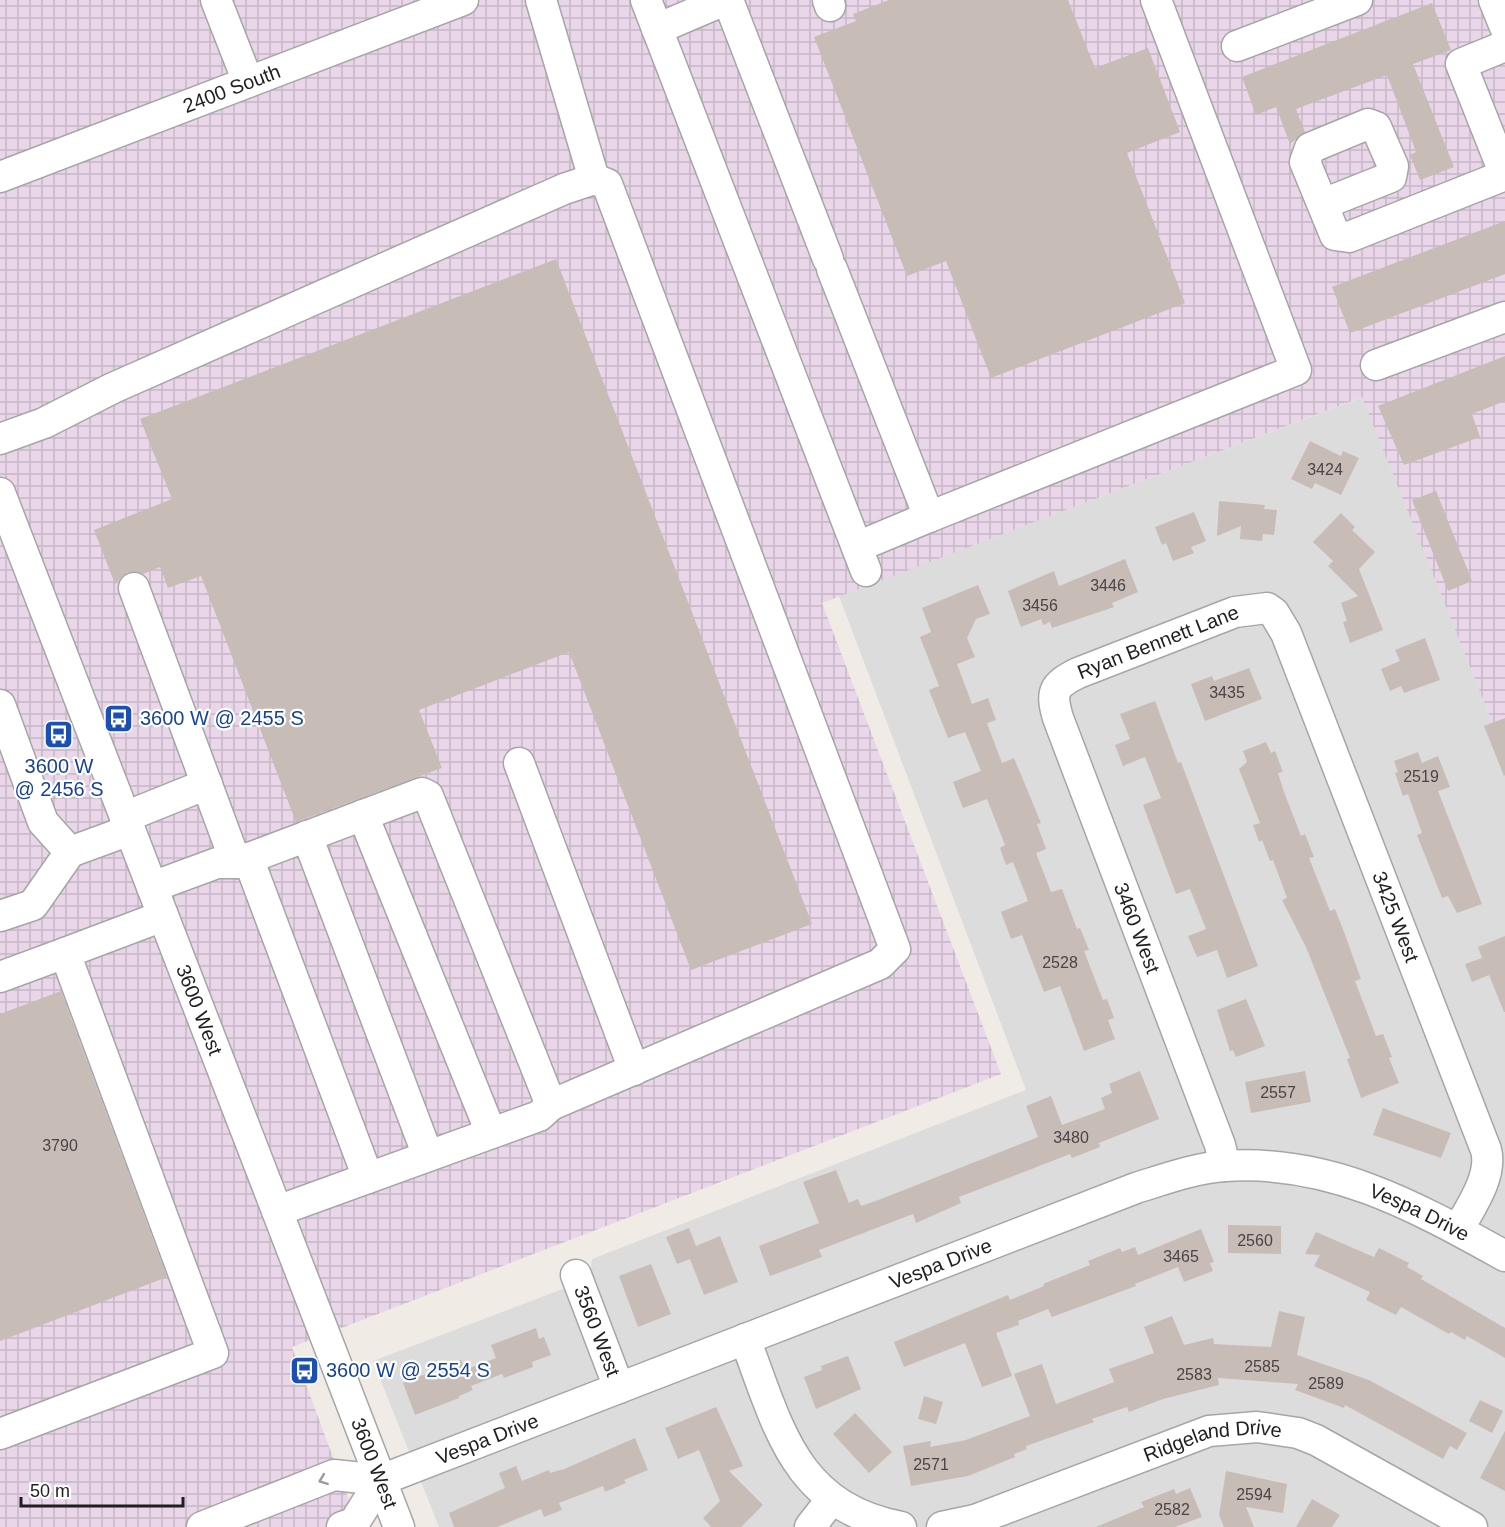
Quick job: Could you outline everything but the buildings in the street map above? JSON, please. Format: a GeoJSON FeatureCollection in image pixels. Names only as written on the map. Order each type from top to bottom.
{"type":"FeatureCollection","features":[{"type":"Feature","properties":{"kind":"street"},"geometry":{"type":"LineString","coordinates":[[216,0],[248,82]]}},
{"type":"Feature","properties":{"kind":"street","name":"2400 South"},"geometry":{"type":"LineString","coordinates":[[0,177],[463,0]]}},
{"type":"Feature","properties":{"kind":"street"},"geometry":{"type":"LineString","coordinates":[[541,0],[594,179]]}},
{"type":"Feature","properties":{"kind":"street"},"geometry":{"type":"LineString","coordinates":[[646,0],[861,559],[929,517],[1296,370],[1156,0]]}},
{"type":"Feature","properties":{"kind":"street"},"geometry":{"type":"LineString","coordinates":[[657,29],[726,0],[929,517]]}},
{"type":"Feature","properties":{"kind":"street"},"geometry":{"type":"LineString","coordinates":[[1237,46],[1357,0]]}},
{"type":"Feature","properties":{"kind":"street"},"geometry":{"type":"LineString","coordinates":[[1494,0],[1505,27]]}},
{"type":"Feature","properties":{"kind":"street"},"geometry":{"type":"LineString","coordinates":[[1323,204],[1335,235],[1349,237],[1505,175],[1461,64],[1505,45]]}},
{"type":"Feature","properties":{"kind":"street"},"geometry":{"type":"LineString","coordinates":[[0,439],[44,423],[113,388],[564,189],[594,179],[607,184],[895,949],[880,964],[551,1105],[539,1116],[277,1211]]}},
{"type":"Feature","properties":{"kind":"street"},"geometry":{"type":"LineString","coordinates":[[1376,365],[1505,317]]}},
{"type":"Feature","properties":{"kind":"street","name":"3600 West"},"geometry":{"type":"LineString","coordinates":[[0,493],[7,526],[128,824],[399,1527]]}},
{"type":"Feature","properties":{"kind":"street"},"geometry":{"type":"LineString","coordinates":[[134,588],[207,784],[242,860],[369,1178]]}},
{"type":"Feature","properties":{"kind":"street","name":"Ryan Bennett Lane"},"geometry":{"type":"LineString","coordinates":[[1054,689],[1078,673],[1235,612],[1266,608]]}},
{"type":"Feature","properties":{"kind":"street","name":"3425 West"},"geometry":{"type":"LineString","coordinates":[[1266,608],[1274,613],[1286,633],[1486,1150],[1488,1157],[1484,1178],[1458,1230]]}},
{"type":"Feature","properties":{"kind":"street","name":"3460 West"},"geometry":{"type":"LineString","coordinates":[[1054,689],[1058,718],[1220,1145],[1225,1166]]}},
{"type":"Feature","properties":{"kind":"street"},"geometry":{"type":"LineString","coordinates":[[0,705],[43,822],[70,852]]}},
{"type":"Feature","properties":{"kind":"street"},"geometry":{"type":"LineString","coordinates":[[519,763],[634,1070]]}},
{"type":"Feature","properties":{"kind":"street"},"geometry":{"type":"LineString","coordinates":[[0,916],[33,904],[70,852],[207,784]]}},
{"type":"Feature","properties":{"kind":"street"},"geometry":{"type":"LineString","coordinates":[[152,887],[217,863],[242,860],[422,793],[428,796],[551,1105]]}},
{"type":"Feature","properties":{"kind":"street"},"geometry":{"type":"LineString","coordinates":[[363,815],[491,1133]]}},
{"type":"Feature","properties":{"kind":"street"},"geometry":{"type":"LineString","coordinates":[[307,836],[428,1156]]}},
{"type":"Feature","properties":{"kind":"street"},"geometry":{"type":"LineString","coordinates":[[0,977],[164,916]]}},
{"type":"Feature","properties":{"kind":"street"},"geometry":{"type":"LineString","coordinates":[[0,1434],[213,1353],[65,953]]}},
{"type":"Feature","properties":{"kind":"street","name":"Vespa Drive"},"geometry":{"type":"LineString","coordinates":[[381,1480],[1136,1188],[1186,1172],[1225,1166],[1269,1167],[1340,1177],[1400,1199],[1505,1256]]}},
{"type":"Feature","properties":{"kind":"street","name":"3560 West"},"geometry":{"type":"LineString","coordinates":[[576,1275],[620,1388]]}},
{"type":"Feature","properties":{"kind":"street"},"geometry":{"type":"LineString","coordinates":[[745,1339],[788,1447],[801,1468],[831,1500],[862,1517],[901,1527]]}},
{"type":"Feature","properties":{"kind":"street","name":"Ridgeland Drive"},"geometry":{"type":"LineString","coordinates":[[942,1527],[975,1520],[1189,1437],[1232,1427],[1278,1429],[1316,1440],[1422,1515],[1472,1527]]}},
{"type":"Feature","properties":{"kind":"street"},"geometry":{"type":"LineString","coordinates":[[202,1527],[334,1475],[381,1480],[354,1522],[342,1527]]}},
{"type":"Feature","properties":{"kind":"street"},"geometry":{"type":"LineString","coordinates":[[810,1527],[831,1500]]}},
{"type":"Feature","properties":{"kind":"shaded area"},"geometry":{"type":"Polygon","coordinates":[[[0,0],[1505,0],[1505,754],[1362,397],[822,603],[1001,1074],[292,1347],[359,1527],[0,1527],[0,0]]]}},
{"type":"Feature","properties":{"kind":"shaded area"},"geometry":{"type":"Polygon","coordinates":[[[1363,397],[1505,754],[1505,1527],[439,1527],[373,1361],[589,1279],[592,1259],[1026,1090],[839,596],[1363,397]]]}},
{"type":"Feature","properties":{"kind":"place","name":"3600 W @ 2455 S"},"geometry":{"type":"Point","coordinates":[119,718]}},
{"type":"Feature","properties":{"kind":"place","name":"3600 W @ 2456 S"},"geometry":{"type":"Point","coordinates":[59,735]}},
{"type":"Feature","properties":{"kind":"place","name":"3600 W @ 2554 S"},"geometry":{"type":"Point","coordinates":[305,1370]}}]}
